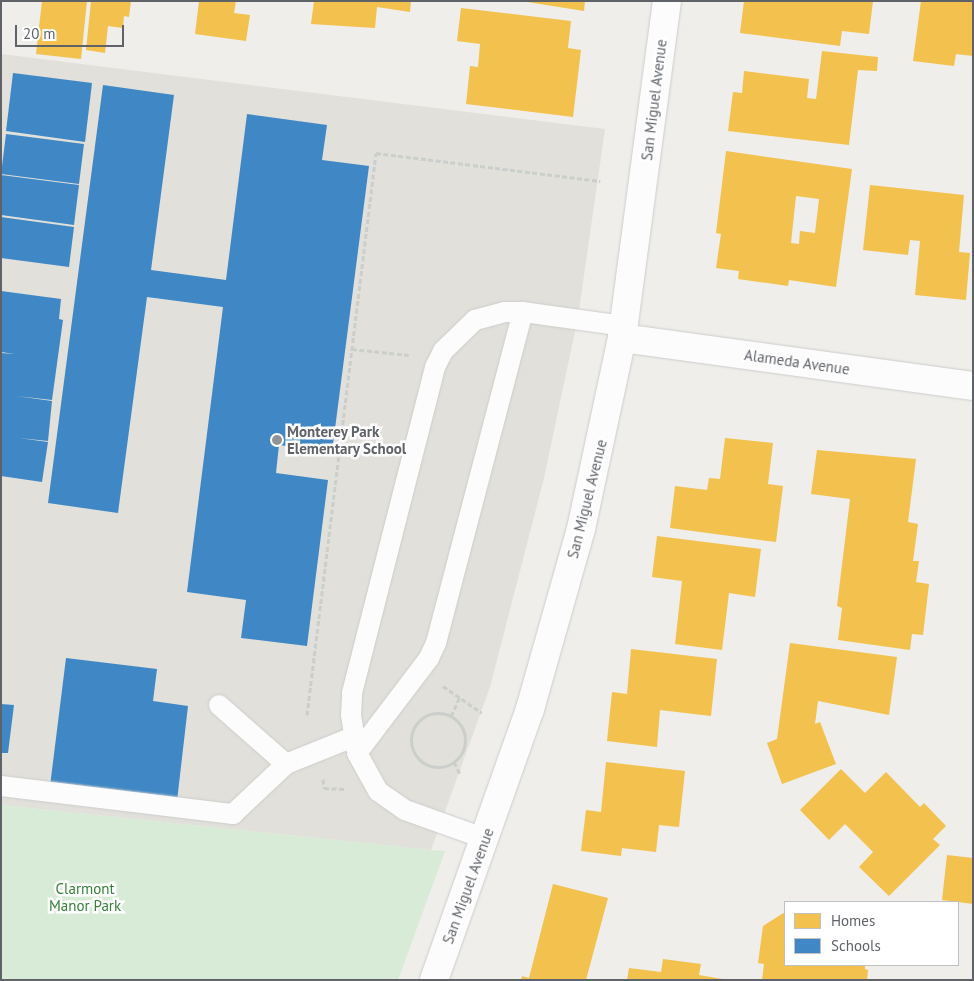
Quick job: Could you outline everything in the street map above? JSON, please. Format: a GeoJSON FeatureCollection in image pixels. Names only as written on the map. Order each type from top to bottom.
{"type":"FeatureCollection","features":[{"type":"Feature","properties":{"kind":"street","name":"San Miguel Avenue"},"geometry":{"type":"LineString","coordinates":[[434,980],[486,839],[556,622],[608,414],[623,332],[667,1]]}},
{"type":"Feature","properties":{"kind":"street","name":"Alameda Avenue"},"geometry":{"type":"LineString","coordinates":[[623,332],[973,386]]}},
{"type":"Feature","properties":{"kind":"lane"},"geometry":{"type":"LineString","coordinates":[[486,839],[405,810],[389,801],[368,777],[355,745],[352,693],[435,367],[452,338],[474,320],[504,312],[523,312],[623,332]]}},
{"type":"Feature","properties":{"kind":"lane"},"geometry":{"type":"LineString","coordinates":[[1,786],[234,814],[286,764],[355,745],[429,658],[436,643],[523,312]]}},
{"type":"Feature","properties":{"kind":"lane"},"geometry":{"type":"LineString","coordinates":[[219,705],[286,764]]}},
{"type":"Feature","properties":{"kind":"path"},"geometry":{"type":"LineString","coordinates":[[307,716],[376,153],[600,181]]}},
{"type":"Feature","properties":{"kind":"path"},"geometry":{"type":"LineString","coordinates":[[352,348],[418,356]]}},
{"type":"Feature","properties":{"kind":"path"},"geometry":{"type":"LineString","coordinates":[[439,683],[482,713]]}},
{"type":"Feature","properties":{"kind":"path"},"geometry":{"type":"LineString","coordinates":[[451,716],[460,697]]}},
{"type":"Feature","properties":{"kind":"path"},"geometry":{"type":"LineString","coordinates":[[434,713],[451,716],[458,722],[465,738],[460,756],[454,762],[437,768],[428,766],[415,755],[410,738],[412,729],[425,716],[434,713]]}},
{"type":"Feature","properties":{"kind":"path"},"geometry":{"type":"LineString","coordinates":[[454,762],[460,774]]}},
{"type":"Feature","properties":{"kind":"shaded area","name":"Monterey Park Elementary School"},"geometry":{"type":"Polygon","coordinates":[[[1,54],[605,129],[578,317],[544,478],[490,687],[431,850],[1,805],[1,54]]]}},
{"type":"Feature","properties":{"kind":"green space","name":"Clarmont Manor Park"},"geometry":{"type":"Polygon","coordinates":[[[1,805],[445,851],[398,980],[1,980],[1,805]]]}},
{"type":"Feature","properties":{"kind":"building: Homes"},"geometry":{"type":"Polygon","coordinates":[[[42,1],[87,1],[81,59],[36,54],[42,1]]]}},
{"type":"Feature","properties":{"kind":"building: Homes"},"geometry":{"type":"Polygon","coordinates":[[[91,1],[131,1],[129,17],[124,16],[123,28],[108,26],[105,53],[86,50],[91,1]]]}},
{"type":"Feature","properties":{"kind":"building: Homes"},"geometry":{"type":"Polygon","coordinates":[[[199,1],[236,1],[234,13],[250,15],[246,41],[195,34],[199,1]]]}},
{"type":"Feature","properties":{"kind":"building: Homes"},"geometry":{"type":"Polygon","coordinates":[[[314,1],[411,1],[410,12],[377,7],[375,28],[311,24],[314,1]]]}},
{"type":"Feature","properties":{"kind":"building: Homes"},"geometry":{"type":"Polygon","coordinates":[[[521,1],[585,1],[584,11],[521,1]]]}},
{"type":"Feature","properties":{"kind":"building: Homes"},"geometry":{"type":"Polygon","coordinates":[[[744,1],[873,1],[869,34],[842,31],[840,46],[740,33],[744,1]]]}},
{"type":"Feature","properties":{"kind":"building: Homes"},"geometry":{"type":"Polygon","coordinates":[[[921,1],[973,2],[973,56],[956,54],[954,66],[913,61],[921,1]]]}},
{"type":"Feature","properties":{"kind":"building: Homes"},"geometry":{"type":"Polygon","coordinates":[[[461,8],[571,21],[568,48],[581,50],[573,117],[466,104],[470,66],[478,67],[480,44],[457,41],[461,8]]]}},
{"type":"Feature","properties":{"kind":"building: Homes"},"geometry":{"type":"Polygon","coordinates":[[[822,51],[878,57],[877,71],[858,70],[849,145],[728,131],[733,92],[742,93],[744,71],[809,79],[807,98],[816,99],[822,51]]]}},
{"type":"Feature","properties":{"kind":"building: Homes"},"geometry":{"type":"Polygon","coordinates":[[[726,151],[852,169],[836,287],[789,280],[788,286],[738,279],[739,271],[716,268],[721,234],[716,233],[726,151]],[[796,196],[791,243],[799,244],[800,231],[815,233],[819,199],[796,196]]]}},
{"type":"Feature","properties":{"kind":"building: Homes"},"geometry":{"type":"Polygon","coordinates":[[[870,185],[964,195],[959,252],[970,253],[966,300],[915,295],[920,241],[910,240],[908,255],[863,250],[870,185]]]}},
{"type":"Feature","properties":{"kind":"building: Homes"},"geometry":{"type":"Polygon","coordinates":[[[725,438],[773,443],[768,484],[783,486],[776,542],[670,528],[675,486],[707,490],[709,478],[720,479],[725,438]]]}},
{"type":"Feature","properties":{"kind":"building: Homes"},"geometry":{"type":"Polygon","coordinates":[[[817,450],[916,459],[908,522],[918,524],[913,561],[919,561],[916,582],[929,584],[923,635],[912,634],[910,650],[838,640],[842,608],[837,606],[850,499],[811,494],[817,450]]]}},
{"type":"Feature","properties":{"kind":"building: Homes"},"geometry":{"type":"Polygon","coordinates":[[[657,536],[761,549],[755,597],[729,593],[722,650],[675,644],[682,581],[652,577],[657,536]]]}},
{"type":"Feature","properties":{"kind":"building: Homes"},"geometry":{"type":"Polygon","coordinates":[[[790,643],[897,657],[889,715],[818,701],[815,724],[820,722],[836,764],[782,784],[767,743],[777,739],[790,643]]]}},
{"type":"Feature","properties":{"kind":"building: Homes"},"geometry":{"type":"Polygon","coordinates":[[[631,649],[717,659],[711,716],[660,710],[657,747],[607,741],[612,692],[627,694],[631,649]]]}},
{"type":"Feature","properties":{"kind":"building: Homes"},"geometry":{"type":"Polygon","coordinates":[[[606,762],[685,771],[679,827],[659,825],[656,852],[622,848],[621,856],[581,851],[586,810],[601,812],[606,762]]]}},
{"type":"Feature","properties":{"kind":"building: Homes"},"geometry":{"type":"Polygon","coordinates":[[[841,769],[865,793],[886,772],[920,807],[924,803],[946,826],[933,839],[940,845],[889,896],[859,867],[873,852],[845,824],[829,840],[800,810],[841,769]]]}},
{"type":"Feature","properties":{"kind":"building: Homes"},"geometry":{"type":"Polygon","coordinates":[[[947,855],[973,858],[973,904],[942,900],[947,855]]]}},
{"type":"Feature","properties":{"kind":"building: Homes"},"geometry":{"type":"Polygon","coordinates":[[[553,884],[608,898],[586,980],[521,980],[522,976],[529,978],[553,884]]]}},
{"type":"Feature","properties":{"kind":"building: Homes"},"geometry":{"type":"Polygon","coordinates":[[[784,913],[784,966],[865,966],[865,969],[868,970],[867,980],[762,980],[764,964],[758,963],[763,926],[784,913]]]}},
{"type":"Feature","properties":{"kind":"building: Homes"},"geometry":{"type":"Polygon","coordinates":[[[663,959],[701,964],[699,975],[728,980],[627,980],[629,968],[661,972],[663,959]]]}},
{"type":"Feature","properties":{"kind":"building: Schools"},"geometry":{"type":"Polygon","coordinates":[[[13,73],[92,83],[85,142],[6,131],[13,73]]]}},
{"type":"Feature","properties":{"kind":"building: Schools"},"geometry":{"type":"Polygon","coordinates":[[[103,85],[174,95],[151,270],[226,280],[247,114],[327,125],[322,160],[369,166],[332,452],[279,445],[276,473],[328,480],[307,646],[241,638],[246,600],[187,592],[223,307],[147,297],[118,513],[48,503],[103,85]]]}},
{"type":"Feature","properties":{"kind":"building: Schools"},"geometry":{"type":"Polygon","coordinates":[[[6,134],[84,144],[79,184],[1,174],[6,134]]]}},
{"type":"Feature","properties":{"kind":"building: Schools"},"geometry":{"type":"Polygon","coordinates":[[[1,175],[79,185],[74,225],[1,215],[1,175]]]}},
{"type":"Feature","properties":{"kind":"building: Schools"},"geometry":{"type":"Polygon","coordinates":[[[1,217],[74,227],[69,267],[1,258],[1,217]]]}},
{"type":"Feature","properties":{"kind":"building: Schools"},"geometry":{"type":"Polygon","coordinates":[[[1,291],[61,299],[59,319],[63,320],[52,400],[16,396],[52,401],[48,441],[19,438],[48,442],[42,482],[1,476],[1,353],[15,354],[1,352],[1,291]]]}},
{"type":"Feature","properties":{"kind":"building: Schools"},"geometry":{"type":"Polygon","coordinates":[[[66,658],[157,669],[153,701],[188,706],[177,801],[50,786],[66,658]]]}},
{"type":"Feature","properties":{"kind":"building: Schools"},"geometry":{"type":"Polygon","coordinates":[[[1,704],[14,705],[8,753],[1,753],[1,704]]]}},
{"type":"Feature","properties":{"kind":"place","name":"Monterey Park Elementary School"},"geometry":{"type":"Point","coordinates":[277,440]}}]}
